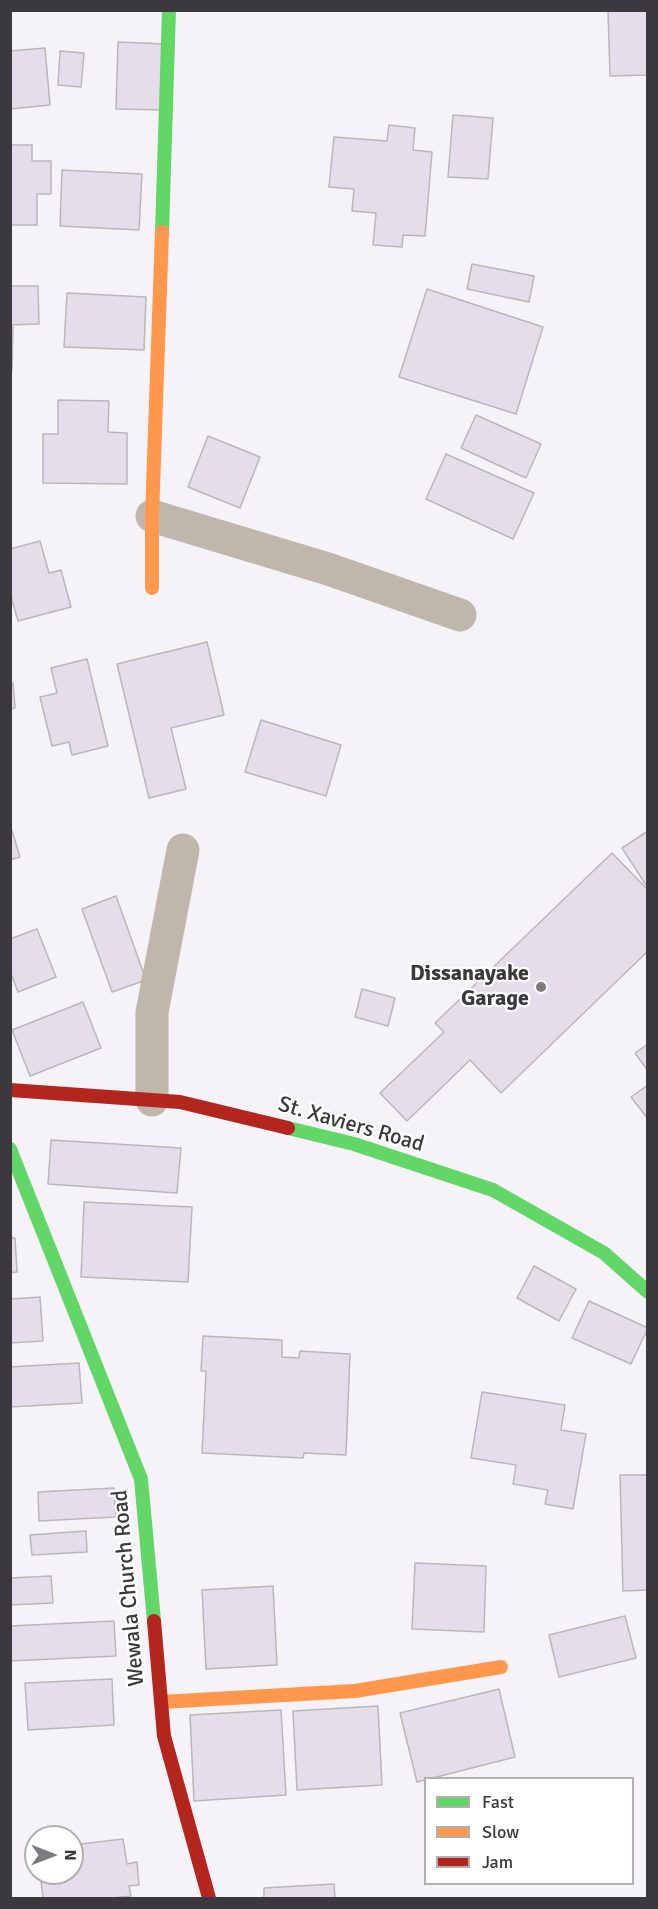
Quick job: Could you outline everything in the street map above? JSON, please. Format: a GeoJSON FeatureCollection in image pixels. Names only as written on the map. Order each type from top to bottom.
{"type":"FeatureCollection","features":[{"type":"Feature","properties":{"kind":"street"},"geometry":{"type":"LineString","coordinates":[[152,588],[152,516],[168,10]]}},
{"type":"Feature","properties":{"kind":"street"},"geometry":{"type":"LineString","coordinates":[[152,516],[327,569],[460,615]]}},
{"type":"Feature","properties":{"kind":"street"},"geometry":{"type":"LineString","coordinates":[[152,1101],[152,1012],[183,850]]}},
{"type":"Feature","properties":{"kind":"street","name":"St. Xaviers Road"},"geometry":{"type":"LineString","coordinates":[[10,1090],[180,1102],[354,1144],[493,1190],[604,1253],[648,1292]]}},
{"type":"Feature","properties":{"kind":"street","name":"Wewala Church Road"},"geometry":{"type":"LineString","coordinates":[[10,1149],[141,1479],[164,1736],[209,1899]]}},
{"type":"Feature","properties":{"kind":"street"},"geometry":{"type":"LineString","coordinates":[[161,1702],[355,1690],[501,1667]]}},
{"type":"Feature","properties":{"kind":"building"},"geometry":{"type":"Polygon","coordinates":[[[608,10],[648,10],[648,75],[610,76],[608,10]]]}},
{"type":"Feature","properties":{"kind":"building"},"geometry":{"type":"Polygon","coordinates":[[[118,42],[165,44],[163,110],[116,109],[118,42]]]}},
{"type":"Feature","properties":{"kind":"building"},"geometry":{"type":"Polygon","coordinates":[[[45,48],[50,105],[10,109],[10,51],[45,48]]]}},
{"type":"Feature","properties":{"kind":"building"},"geometry":{"type":"Polygon","coordinates":[[[60,51],[84,53],[81,87],[58,85],[60,51]]]}},
{"type":"Feature","properties":{"kind":"building"},"geometry":{"type":"Polygon","coordinates":[[[453,115],[493,118],[488,179],[448,177],[453,115]]]}},
{"type":"Feature","properties":{"kind":"building"},"geometry":{"type":"Polygon","coordinates":[[[389,125],[415,128],[413,150],[432,152],[425,236],[403,235],[402,247],[373,245],[376,213],[352,211],[354,189],[329,187],[334,137],[387,141],[389,125]]]}},
{"type":"Feature","properties":{"kind":"building"},"geometry":{"type":"Polygon","coordinates":[[[10,145],[32,145],[32,161],[51,161],[51,194],[37,194],[37,225],[10,225],[10,145]]]}},
{"type":"Feature","properties":{"kind":"building"},"geometry":{"type":"Polygon","coordinates":[[[62,170],[142,174],[139,230],[60,226],[62,170]]]}},
{"type":"Feature","properties":{"kind":"building"},"geometry":{"type":"Polygon","coordinates":[[[472,264],[534,276],[529,302],[467,289],[472,264]]]}},
{"type":"Feature","properties":{"kind":"building"},"geometry":{"type":"Polygon","coordinates":[[[10,286],[38,286],[39,324],[10,325],[10,286]]]}},
{"type":"Feature","properties":{"kind":"building"},"geometry":{"type":"Polygon","coordinates":[[[427,289],[543,327],[516,414],[399,377],[427,289]]]}},
{"type":"Feature","properties":{"kind":"building"},"geometry":{"type":"Polygon","coordinates":[[[67,293],[146,297],[144,350],[64,347],[67,293]]]}},
{"type":"Feature","properties":{"kind":"building"},"geometry":{"type":"Polygon","coordinates":[[[10,327],[13,327],[12,371],[10,371],[10,327]]]}},
{"type":"Feature","properties":{"kind":"building"},"geometry":{"type":"Polygon","coordinates":[[[58,400],[109,401],[108,432],[127,433],[127,484],[43,483],[43,434],[58,434],[58,400]]]}},
{"type":"Feature","properties":{"kind":"building"},"geometry":{"type":"Polygon","coordinates":[[[476,415],[541,444],[526,478],[461,448],[476,415]]]}},
{"type":"Feature","properties":{"kind":"building"},"geometry":{"type":"Polygon","coordinates":[[[208,436],[260,457],[240,508],[188,487],[208,436]]]}},
{"type":"Feature","properties":{"kind":"building"},"geometry":{"type":"Polygon","coordinates":[[[446,454],[534,493],[513,539],[426,499],[446,454]]]}},
{"type":"Feature","properties":{"kind":"building"},"geometry":{"type":"Polygon","coordinates":[[[40,541],[49,573],[61,570],[71,607],[18,621],[10,593],[10,549],[40,541]]]}},
{"type":"Feature","properties":{"kind":"building"},"geometry":{"type":"Polygon","coordinates":[[[207,642],[224,715],[171,728],[186,789],[149,798],[117,664],[207,642]]]}},
{"type":"Feature","properties":{"kind":"building"},"geometry":{"type":"Polygon","coordinates":[[[87,659],[108,746],[72,755],[69,742],[52,746],[40,697],[57,693],[51,668],[87,659]]]}},
{"type":"Feature","properties":{"kind":"building"},"geometry":{"type":"Polygon","coordinates":[[[13,683],[15,708],[10,709],[10,684],[13,683]]]}},
{"type":"Feature","properties":{"kind":"building"},"geometry":{"type":"Polygon","coordinates":[[[261,720],[341,745],[326,796],[245,772],[261,720]]]}},
{"type":"Feature","properties":{"kind":"building"},"geometry":{"type":"Polygon","coordinates":[[[10,824],[20,857],[10,860],[10,824]]]}},
{"type":"Feature","properties":{"kind":"building"},"geometry":{"type":"Polygon","coordinates":[[[648,831],[648,884],[646,885],[622,848],[648,831]]]}},
{"type":"Feature","properties":{"kind":"building","name":"Dissanayake Garage"},"geometry":{"type":"Polygon","coordinates":[[[612,853],[648,890],[648,951],[501,1093],[470,1060],[407,1121],[380,1093],[444,1032],[435,1023],[612,853]]]}},
{"type":"Feature","properties":{"kind":"building"},"geometry":{"type":"Polygon","coordinates":[[[116,896],[146,980],[112,992],[82,909],[116,896]]]}},
{"type":"Feature","properties":{"kind":"building"},"geometry":{"type":"Polygon","coordinates":[[[37,929],[56,977],[18,992],[10,971],[10,939],[37,929]]]}},
{"type":"Feature","properties":{"kind":"building"},"geometry":{"type":"Polygon","coordinates":[[[362,989],[395,998],[388,1026],[355,1017],[362,989]]]}},
{"type":"Feature","properties":{"kind":"building"},"geometry":{"type":"Polygon","coordinates":[[[83,1002],[101,1048],[30,1076],[12,1030],[83,1002]]]}},
{"type":"Feature","properties":{"kind":"building"},"geometry":{"type":"Polygon","coordinates":[[[648,1044],[648,1071],[635,1053],[648,1044]]]}},
{"type":"Feature","properties":{"kind":"building"},"geometry":{"type":"Polygon","coordinates":[[[648,1085],[648,1119],[631,1097],[648,1085]]]}},
{"type":"Feature","properties":{"kind":"building"},"geometry":{"type":"Polygon","coordinates":[[[51,1140],[181,1148],[177,1193],[48,1184],[51,1140]]]}},
{"type":"Feature","properties":{"kind":"building"},"geometry":{"type":"Polygon","coordinates":[[[84,1202],[192,1207],[188,1282],[81,1277],[84,1202]]]}},
{"type":"Feature","properties":{"kind":"building"},"geometry":{"type":"Polygon","coordinates":[[[10,1238],[15,1238],[17,1272],[10,1273],[10,1238]]]}},
{"type":"Feature","properties":{"kind":"building"},"geometry":{"type":"Polygon","coordinates":[[[534,1266],[576,1289],[559,1321],[517,1298],[534,1266]]]}},
{"type":"Feature","properties":{"kind":"building"},"geometry":{"type":"Polygon","coordinates":[[[40,1297],[43,1341],[10,1343],[10,1299],[40,1297]]]}},
{"type":"Feature","properties":{"kind":"building"},"geometry":{"type":"Polygon","coordinates":[[[589,1301],[648,1328],[631,1364],[572,1338],[589,1301]]]}},
{"type":"Feature","properties":{"kind":"building"},"geometry":{"type":"Polygon","coordinates":[[[203,1336],[282,1340],[282,1357],[299,1358],[300,1351],[350,1354],[346,1455],[304,1453],[303,1458],[202,1453],[206,1371],[201,1371],[203,1336]]]}},
{"type":"Feature","properties":{"kind":"building"},"geometry":{"type":"Polygon","coordinates":[[[79,1363],[82,1403],[10,1407],[10,1367],[79,1363]]]}},
{"type":"Feature","properties":{"kind":"building"},"geometry":{"type":"Polygon","coordinates":[[[482,1392],[565,1405],[561,1430],[586,1434],[573,1509],[545,1504],[548,1490],[513,1484],[516,1465],[471,1458],[482,1392]]]}},
{"type":"Feature","properties":{"kind":"building"},"geometry":{"type":"Polygon","coordinates":[[[620,1475],[648,1475],[648,1590],[623,1591],[620,1475]]]}},
{"type":"Feature","properties":{"kind":"building"},"geometry":{"type":"Polygon","coordinates":[[[114,1488],[116,1517],[39,1521],[38,1492],[114,1488]]]}},
{"type":"Feature","properties":{"kind":"building"},"geometry":{"type":"Polygon","coordinates":[[[86,1531],[87,1552],[32,1555],[30,1535],[86,1531]]]}},
{"type":"Feature","properties":{"kind":"building"},"geometry":{"type":"Polygon","coordinates":[[[415,1563],[486,1566],[484,1632],[412,1629],[415,1563]]]}},
{"type":"Feature","properties":{"kind":"building"},"geometry":{"type":"Polygon","coordinates":[[[51,1576],[53,1603],[10,1605],[10,1578],[51,1576]]]}},
{"type":"Feature","properties":{"kind":"building"},"geometry":{"type":"Polygon","coordinates":[[[273,1586],[277,1665],[206,1669],[202,1590],[273,1586]]]}},
{"type":"Feature","properties":{"kind":"building"},"geometry":{"type":"Polygon","coordinates":[[[625,1616],[636,1658],[559,1677],[549,1635],[625,1616]]]}},
{"type":"Feature","properties":{"kind":"building"},"geometry":{"type":"Polygon","coordinates":[[[114,1621],[116,1656],[10,1661],[10,1626],[114,1621]]]}},
{"type":"Feature","properties":{"kind":"building"},"geometry":{"type":"Polygon","coordinates":[[[112,1679],[114,1725],[28,1730],[25,1683],[112,1679]]]}},
{"type":"Feature","properties":{"kind":"building"},"geometry":{"type":"Polygon","coordinates":[[[499,1689],[515,1757],[437,1777],[424,1777],[424,1780],[417,1782],[400,1713],[499,1689]]]}},
{"type":"Feature","properties":{"kind":"building"},"geometry":{"type":"Polygon","coordinates":[[[378,1706],[382,1785],[297,1790],[293,1711],[378,1706]]]}},
{"type":"Feature","properties":{"kind":"building"},"geometry":{"type":"Polygon","coordinates":[[[281,1710],[286,1795],[194,1801],[190,1715],[281,1710]]]}},
{"type":"Feature","properties":{"kind":"building"},"geometry":{"type":"Polygon","coordinates":[[[123,1839],[127,1864],[137,1862],[139,1885],[129,1886],[131,1896],[43,1898],[41,1885],[84,1885],[84,1844],[123,1839]]]}},
{"type":"Feature","properties":{"kind":"building"},"geometry":{"type":"Polygon","coordinates":[[[334,1884],[335,1898],[264,1898],[264,1888],[334,1884]]]}},
{"type":"Feature","properties":{"kind":"traffic: fast"},"geometry":{"type":"LineString","coordinates":[[162,232],[169,10]]}},
{"type":"Feature","properties":{"kind":"traffic: fast"},"geometry":{"type":"LineString","coordinates":[[288,1128],[354,1144],[493,1190],[604,1253],[648,1292]]}},
{"type":"Feature","properties":{"kind":"traffic: fast"},"geometry":{"type":"LineString","coordinates":[[10,1149],[141,1479],[154,1621]]}},
{"type":"Feature","properties":{"kind":"traffic: slow"},"geometry":{"type":"LineString","coordinates":[[152,588],[152,516],[162,232]]}},
{"type":"Feature","properties":{"kind":"traffic: slow"},"geometry":{"type":"LineString","coordinates":[[161,1702],[355,1691],[501,1667]]}},
{"type":"Feature","properties":{"kind":"traffic: jam"},"geometry":{"type":"LineString","coordinates":[[10,1090],[180,1102],[288,1128]]}},
{"type":"Feature","properties":{"kind":"traffic: jam"},"geometry":{"type":"LineString","coordinates":[[154,1621],[164,1736],[209,1898]]}},
{"type":"Feature","properties":{"kind":"place","name":"Dissanayake Garage"},"geometry":{"type":"Point","coordinates":[541,987]}}]}
